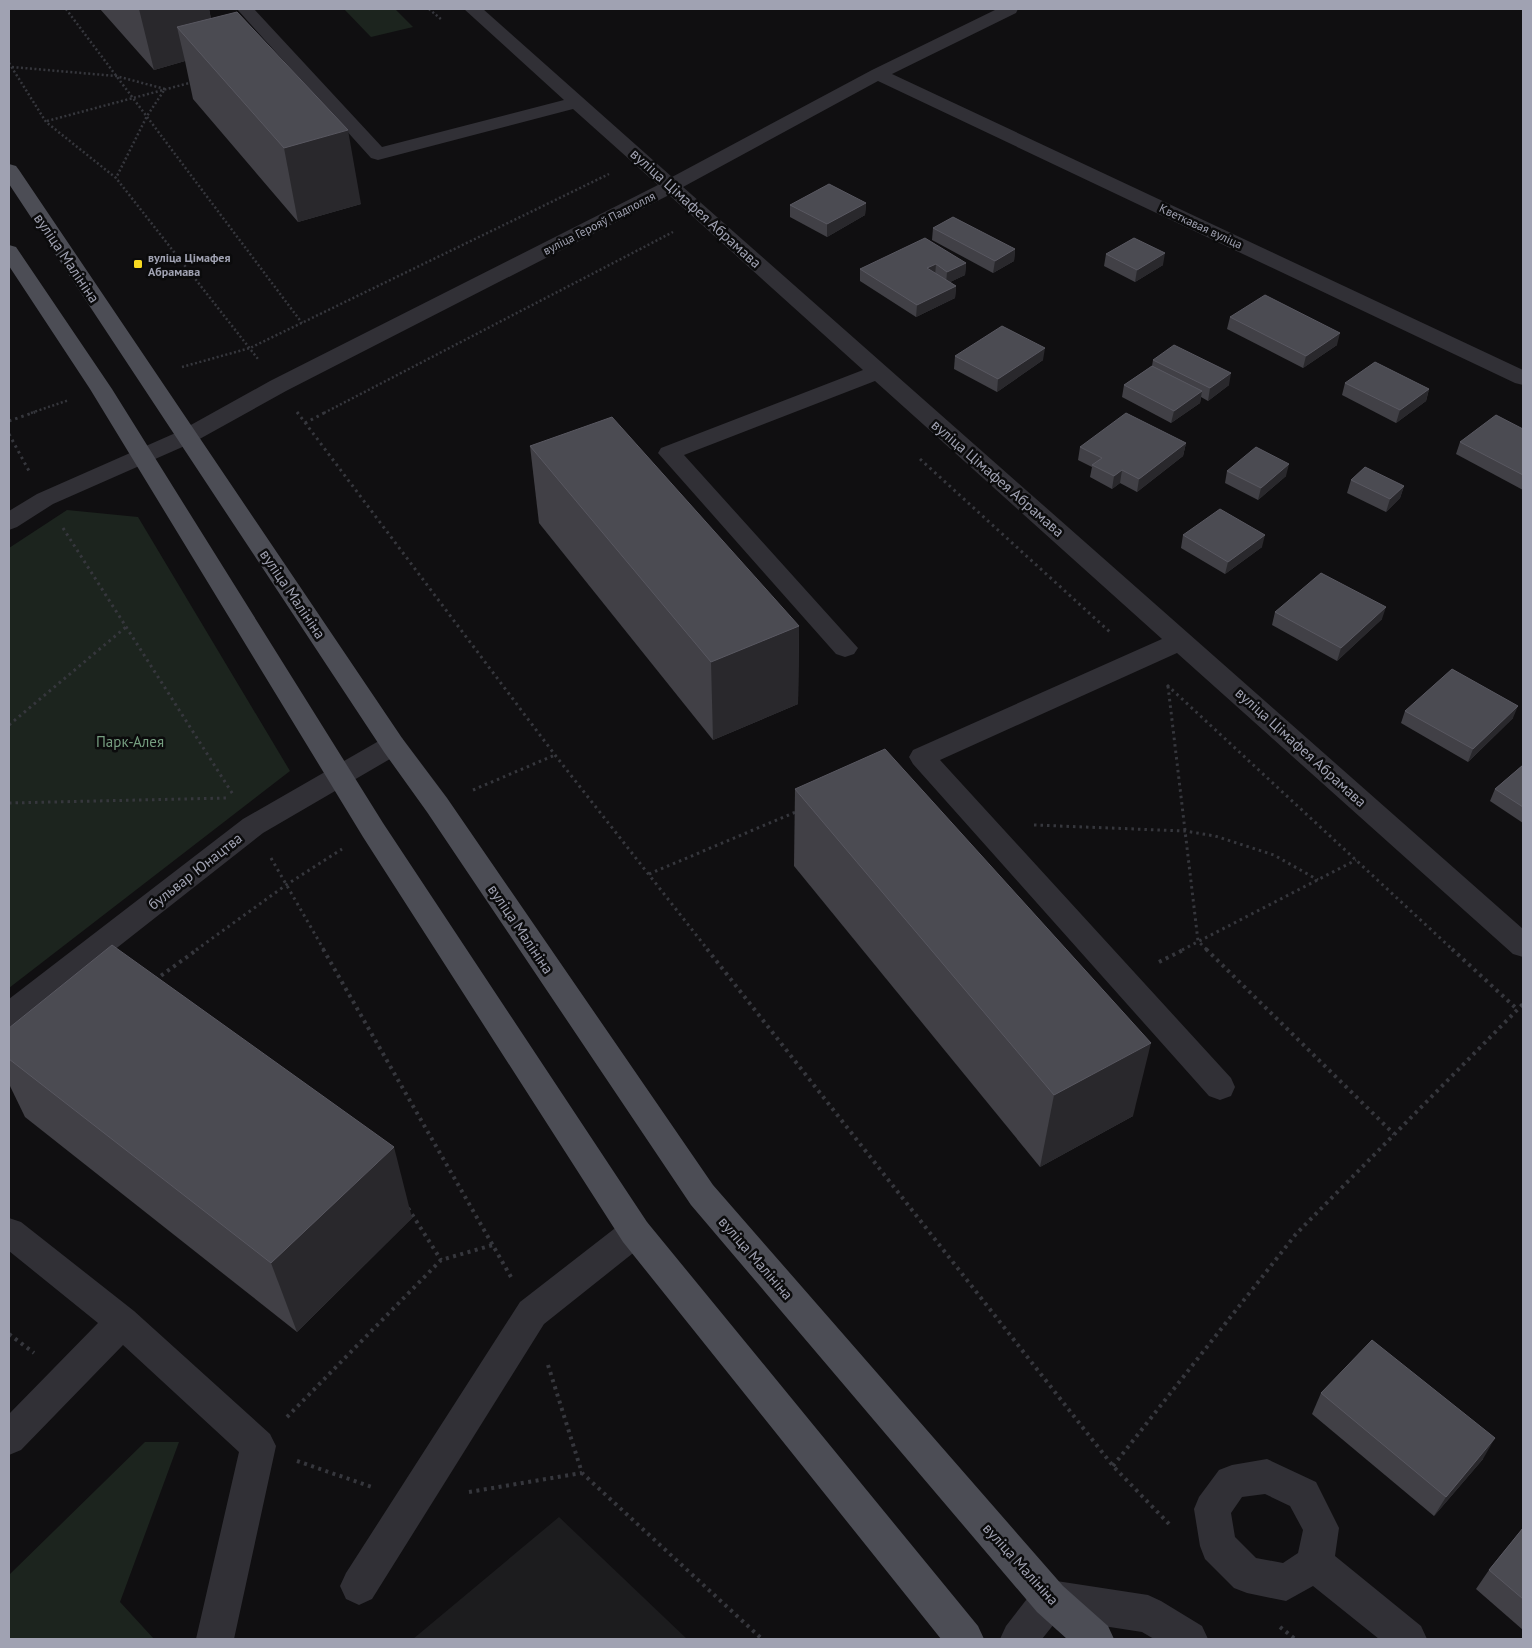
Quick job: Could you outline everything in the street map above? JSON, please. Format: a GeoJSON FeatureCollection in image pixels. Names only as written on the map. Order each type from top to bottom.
{"type":"FeatureCollection","features":[{"type":"Feature","properties":{"kind":"main road","name":"вуліца Малініна"},"geometry":{"type":"LineString","coordinates":[[9,170],[393,745],[437,805],[702,1195],[1050,1599],[1095,1639]]}},
{"type":"Feature","properties":{"kind":"main road"},"geometry":{"type":"LineString","coordinates":[[9,251],[101,389],[373,830],[635,1232],[965,1639]]}},
{"type":"Feature","properties":{"kind":"street"},"geometry":{"type":"LineString","coordinates":[[245,9],[378,154],[578,102]]}},
{"type":"Feature","properties":{"kind":"street","name":"вуліца Цімафея Абрамава"},"geometry":{"type":"LineString","coordinates":[[473,9],[1523,946]]}},
{"type":"Feature","properties":{"kind":"street","name":"вуліца Герояў Падполля"},"geometry":{"type":"LineString","coordinates":[[142,458],[188,436],[278,386],[639,203],[878,74],[1010,9]]}},
{"type":"Feature","properties":{"kind":"street","name":"Кветкавая вуліца"},"geometry":{"type":"LineString","coordinates":[[878,74],[1523,378]]}},
{"type":"Feature","properties":{"kind":"street"},"geometry":{"type":"LineString","coordinates":[[846,648],[669,453],[878,372]]}},
{"type":"Feature","properties":{"kind":"street"},"geometry":{"type":"LineString","coordinates":[[9,522],[45,499],[142,458]]}},
{"type":"Feature","properties":{"kind":"street"},"geometry":{"type":"LineString","coordinates":[[1181,640],[922,757],[1220,1087]]}},
{"type":"Feature","properties":{"kind":"street","name":"бульвар Юнацтва"},"geometry":{"type":"LineString","coordinates":[[9,1015],[253,826],[393,745]]}},
{"type":"Feature","properties":{"kind":"street"},"geometry":{"type":"LineString","coordinates":[[9,1232],[122,1322],[258,1446],[215,1639]]}},
{"type":"Feature","properties":{"kind":"street"},"geometry":{"type":"LineString","coordinates":[[359,1586],[532,1313],[635,1232]]}},
{"type":"Feature","properties":{"kind":"street"},"geometry":{"type":"LineString","coordinates":[[9,1438],[122,1322]]}},
{"type":"Feature","properties":{"kind":"street"},"geometry":{"type":"LineString","coordinates":[[1315,1564],[1408,1639]]}},
{"type":"Feature","properties":{"kind":"street"},"geometry":{"type":"LineString","coordinates":[[1019,1639],[1050,1599],[1148,1614],[1190,1639]]}},
{"type":"Feature","properties":{"kind":"path"},"geometry":{"type":"LineString","coordinates":[[66,9],[302,323]]}},
{"type":"Feature","properties":{"kind":"path"},"geometry":{"type":"LineString","coordinates":[[429,9],[443,22]]}},
{"type":"Feature","properties":{"kind":"path"},"geometry":{"type":"LineString","coordinates":[[9,63],[46,122],[116,178],[250,348],[555,756],[1113,1466],[1173,1528]]}},
{"type":"Feature","properties":{"kind":"path"},"geometry":{"type":"LineString","coordinates":[[12,67],[116,76],[165,89]]}},
{"type":"Feature","properties":{"kind":"path"},"geometry":{"type":"LineString","coordinates":[[46,122],[194,82]]}},
{"type":"Feature","properties":{"kind":"path"},"geometry":{"type":"LineString","coordinates":[[116,178],[147,116],[165,89]]}},
{"type":"Feature","properties":{"kind":"path"},"geometry":{"type":"LineString","coordinates":[[146,377],[250,348],[641,158]]}},
{"type":"Feature","properties":{"kind":"path"},"geometry":{"type":"LineString","coordinates":[[305,423],[674,232],[639,203],[602,168]]}},
{"type":"Feature","properties":{"kind":"path"},"geometry":{"type":"LineString","coordinates":[[9,421],[101,389]]}},
{"type":"Feature","properties":{"kind":"path"},"geometry":{"type":"LineString","coordinates":[[9,434],[45,499],[235,798],[9,803]]}},
{"type":"Feature","properties":{"kind":"path"},"geometry":{"type":"LineString","coordinates":[[914,454],[1517,1009]]}},
{"type":"Feature","properties":{"kind":"path"},"geometry":{"type":"LineString","coordinates":[[9,725],[126,627]]}},
{"type":"Feature","properties":{"kind":"path"},"geometry":{"type":"LineString","coordinates":[[1168,686],[1198,941],[1394,1134]]}},
{"type":"Feature","properties":{"kind":"path"},"geometry":{"type":"LineString","coordinates":[[437,805],[555,756]]}},
{"type":"Feature","properties":{"kind":"path"},"geometry":{"type":"LineString","coordinates":[[649,874],[804,808]]}},
{"type":"Feature","properties":{"kind":"path"},"geometry":{"type":"LineString","coordinates":[[982,823],[1185,831],[1215,836],[1274,855],[1318,880]]}},
{"type":"Feature","properties":{"kind":"path"},"geometry":{"type":"LineString","coordinates":[[253,826],[532,1313],[582,1473],[762,1639]]}},
{"type":"Feature","properties":{"kind":"path"},"geometry":{"type":"LineString","coordinates":[[151,983],[286,885],[373,830]]}},
{"type":"Feature","properties":{"kind":"path"},"geometry":{"type":"LineString","coordinates":[[1124,980],[1356,860]]}},
{"type":"Feature","properties":{"kind":"path"},"geometry":{"type":"LineString","coordinates":[[1113,1466],[1296,1234],[1523,1004]]}},
{"type":"Feature","properties":{"kind":"path"},"geometry":{"type":"LineString","coordinates":[[406,1205],[441,1260]]}},
{"type":"Feature","properties":{"kind":"path"},"geometry":{"type":"LineString","coordinates":[[258,1446],[441,1260],[493,1245]]}},
{"type":"Feature","properties":{"kind":"path"},"geometry":{"type":"LineString","coordinates":[[1280,1626],[1295,1639]]}},
{"type":"Feature","properties":{"kind":"shaded area"},"geometry":{"type":"Polygon","coordinates":[[[559,1517],[687,1639],[413,1639],[559,1517]]]}},
{"type":"Feature","properties":{"kind":"green space"},"geometry":{"type":"Polygon","coordinates":[[[344,9],[395,9],[413,27],[371,37],[344,9]]]}},
{"type":"Feature","properties":{"kind":"green space","name":"Парк-Алея"},"geometry":{"type":"Polygon","coordinates":[[[67,510],[138,517],[290,771],[9,988],[9,548],[67,510]]]}},
{"type":"Feature","properties":{"kind":"green space"},"geometry":{"type":"Polygon","coordinates":[[[145,1442],[179,1442],[120,1602],[154,1639],[9,1639],[9,1575],[145,1442]]]}},
{"type":"Feature","properties":{"kind":"building"},"geometry":{"type":"Polygon","coordinates":[[[237,12],[348,130],[284,148],[177,27],[237,12]]]}},
{"type":"Feature","properties":{"kind":"building"},"geometry":{"type":"Polygon","coordinates":[[[829,184],[866,203],[827,224],[790,205],[829,184]]]}},
{"type":"Feature","properties":{"kind":"building"},"geometry":{"type":"Polygon","coordinates":[[[953,217],[1015,249],[995,261],[933,228],[953,217]]]}},
{"type":"Feature","properties":{"kind":"building"},"geometry":{"type":"Polygon","coordinates":[[[925,238],[966,263],[947,272],[936,264],[927,268],[956,286],[917,305],[860,269],[925,238]]]}},
{"type":"Feature","properties":{"kind":"building"},"geometry":{"type":"Polygon","coordinates":[[[1134,238],[1165,253],[1137,270],[1106,254],[1134,238]]]}},
{"type":"Feature","properties":{"kind":"building"},"geometry":{"type":"Polygon","coordinates":[[[1265,295],[1340,333],[1306,356],[1230,317],[1265,295]]]}},
{"type":"Feature","properties":{"kind":"building"},"geometry":{"type":"Polygon","coordinates":[[[1002,326],[1045,348],[998,379],[955,356],[1002,326]]]}},
{"type":"Feature","properties":{"kind":"building"},"geometry":{"type":"Polygon","coordinates":[[[1174,345],[1231,373],[1210,388],[1153,360],[1174,345]]]}},
{"type":"Feature","properties":{"kind":"building"},"geometry":{"type":"Polygon","coordinates":[[[1375,362],[1429,389],[1400,410],[1345,383],[1375,362]]]}},
{"type":"Feature","properties":{"kind":"building"},"geometry":{"type":"Polygon","coordinates":[[[1152,366],[1202,391],[1174,411],[1124,385],[1152,366]]]}},
{"type":"Feature","properties":{"kind":"building"},"geometry":{"type":"Polygon","coordinates":[[[1126,413],[1186,443],[1139,479],[1122,470],[1114,476],[1092,465],[1102,458],[1080,447],[1126,413]]]}},
{"type":"Feature","properties":{"kind":"building"},"geometry":{"type":"Polygon","coordinates":[[[1496,415],[1523,429],[1523,475],[1460,442],[1496,415]]]}},
{"type":"Feature","properties":{"kind":"building"},"geometry":{"type":"Polygon","coordinates":[[[612,417],[799,626],[711,662],[530,446],[612,417]]]}},
{"type":"Feature","properties":{"kind":"building"},"geometry":{"type":"Polygon","coordinates":[[[1256,447],[1289,464],[1261,488],[1227,471],[1256,447]]]}},
{"type":"Feature","properties":{"kind":"building"},"geometry":{"type":"Polygon","coordinates":[[[1365,467],[1404,486],[1390,499],[1351,480],[1365,467]]]}},
{"type":"Feature","properties":{"kind":"building"},"geometry":{"type":"Polygon","coordinates":[[[1220,509],[1265,535],[1228,562],[1183,535],[1220,509]]]}},
{"type":"Feature","properties":{"kind":"building"},"geometry":{"type":"Polygon","coordinates":[[[1321,573],[1386,607],[1341,648],[1275,612],[1321,573]]]}},
{"type":"Feature","properties":{"kind":"building"},"geometry":{"type":"Polygon","coordinates":[[[1452,669],[1518,706],[1473,749],[1405,711],[1452,669]]]}},
{"type":"Feature","properties":{"kind":"building"},"geometry":{"type":"Polygon","coordinates":[[[885,749],[1151,1043],[1054,1095],[795,789],[885,749]]]}},
{"type":"Feature","properties":{"kind":"building"},"geometry":{"type":"Polygon","coordinates":[[[1523,765],[1523,807],[1495,789],[1523,765]]]}},
{"type":"Feature","properties":{"kind":"building"},"geometry":{"type":"Polygon","coordinates":[[[112,945],[394,1147],[271,1263],[9,1059],[9,1028],[112,945]]]}},
{"type":"Feature","properties":{"kind":"building"},"geometry":{"type":"Polygon","coordinates":[[[1372,1340],[1495,1438],[1446,1497],[1321,1393],[1372,1340]]]}},
{"type":"Feature","properties":{"kind":"building"},"geometry":{"type":"Polygon","coordinates":[[[1523,1528],[1523,1599],[1489,1570],[1523,1528]]]}},
{"type":"Feature","properties":{"kind":"place","name":"вуліца Цімафея Абрамава"},"geometry":{"type":"Point","coordinates":[138,264]}}]}
